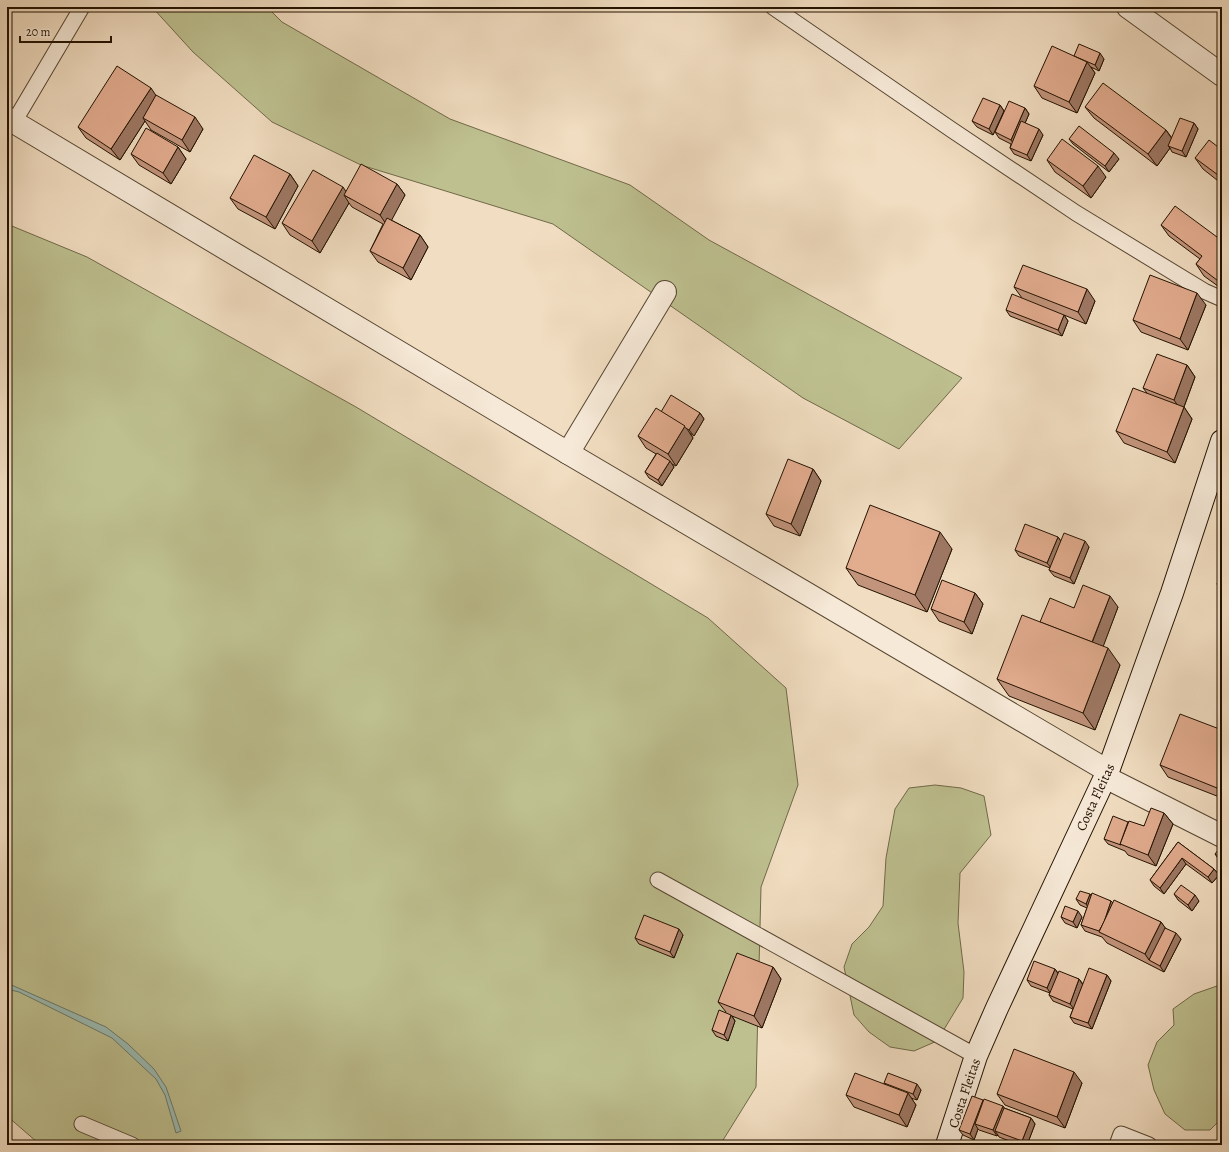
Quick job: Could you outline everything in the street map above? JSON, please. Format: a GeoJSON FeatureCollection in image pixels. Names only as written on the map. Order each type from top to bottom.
{"type":"FeatureCollection","features":[{"type":"Feature","properties":{"kind":"street"},"geometry":{"type":"LineString","coordinates":[[1128,7],[1222,75]]}},
{"type":"Feature","properties":{"kind":"street"},"geometry":{"type":"LineString","coordinates":[[10,120],[1107,774],[1222,836]]}},
{"type":"Feature","properties":{"kind":"street"},"geometry":{"type":"LineString","coordinates":[[568,453],[665,292]]}},
{"type":"Feature","properties":{"kind":"street","name":"Costa Fleitas"},"geometry":{"type":"LineString","coordinates":[[947,1145],[976,1056],[1107,774],[1172,593],[1222,441]]}},
{"type":"Feature","properties":{"kind":"lane"},"geometry":{"type":"LineString","coordinates":[[10,120],[82,7]]}},
{"type":"Feature","properties":{"kind":"lane"},"geometry":{"type":"LineString","coordinates":[[773,7],[1076,213],[1204,291],[1222,299]]}},
{"type":"Feature","properties":{"kind":"lane"},"geometry":{"type":"LineString","coordinates":[[658,880],[976,1056]]}},
{"type":"Feature","properties":{"kind":"lane"},"geometry":{"type":"LineString","coordinates":[[82,1124],[132,1145]]}},
{"type":"Feature","properties":{"kind":"lane"},"geometry":{"type":"LineString","coordinates":[[1116,1145],[1121,1134],[1149,1145]]}},
{"type":"Feature","properties":{"kind":"green space"},"geometry":{"type":"Polygon","coordinates":[[[152,7],[267,7],[282,22],[450,119],[630,185],[709,240],[962,378],[899,449],[803,398],[553,224],[361,165],[272,122],[193,52],[152,7]]]}},
{"type":"Feature","properties":{"kind":"green space"},"geometry":{"type":"Polygon","coordinates":[[[7,224],[87,257],[356,407],[708,618],[786,688],[798,785],[761,887],[756,1087],[720,1145],[47,1145],[37,1142],[7,1116],[7,224]]]}},
{"type":"Feature","properties":{"kind":"green space"},"geometry":{"type":"Polygon","coordinates":[[[935,785],[961,788],[984,796],[991,835],[960,873],[958,923],[964,972],[963,998],[937,1041],[914,1051],[890,1047],[869,1032],[854,1015],[844,967],[852,944],[869,927],[883,906],[886,858],[895,809],[909,788],[935,785]]]}},
{"type":"Feature","properties":{"kind":"green space"},"geometry":{"type":"Polygon","coordinates":[[[1217,986],[1222,987],[1222,1118],[1210,1130],[1185,1130],[1165,1114],[1154,1090],[1148,1065],[1157,1042],[1174,1025],[1173,1009],[1194,994],[1217,986]]]}},
{"type":"Feature","properties":{"kind":"water"},"geometry":{"type":"Polygon","coordinates":[[[7,983],[106,1027],[128,1044],[154,1069],[166,1087],[181,1131],[176,1133],[165,1095],[156,1079],[112,1038],[19,992],[7,989],[7,983]]]}},
{"type":"Feature","properties":{"kind":"building"},"geometry":{"type":"Polygon","coordinates":[[[1079,44],[1100,53],[1095,65],[1074,56],[1079,44]]]}},
{"type":"Feature","properties":{"kind":"building"},"geometry":{"type":"Polygon","coordinates":[[[1052,46],[1087,62],[1069,102],[1034,86],[1052,46]]]}},
{"type":"Feature","properties":{"kind":"building"},"geometry":{"type":"Polygon","coordinates":[[[117,66],[151,88],[111,149],[78,127],[117,66]]]}},
{"type":"Feature","properties":{"kind":"building"},"geometry":{"type":"Polygon","coordinates":[[[1103,83],[1166,130],[1148,154],[1085,107],[1103,83]]]}},
{"type":"Feature","properties":{"kind":"building"},"geometry":{"type":"Polygon","coordinates":[[[156,95],[195,117],[182,140],[143,118],[156,95]]]}},
{"type":"Feature","properties":{"kind":"building"},"geometry":{"type":"Polygon","coordinates":[[[983,98],[1000,105],[989,129],[972,121],[983,98]]]}},
{"type":"Feature","properties":{"kind":"building"},"geometry":{"type":"Polygon","coordinates":[[[1009,101],[1025,108],[1011,140],[995,132],[1009,101]]]}},
{"type":"Feature","properties":{"kind":"building"},"geometry":{"type":"Polygon","coordinates":[[[1180,118],[1194,123],[1182,151],[1168,146],[1180,118]]]}},
{"type":"Feature","properties":{"kind":"building"},"geometry":{"type":"Polygon","coordinates":[[[1021,121],[1039,129],[1027,155],[1010,148],[1021,121]]]}},
{"type":"Feature","properties":{"kind":"building"},"geometry":{"type":"Polygon","coordinates":[[[1079,126],[1114,153],[1105,166],[1069,139],[1079,126]]]}},
{"type":"Feature","properties":{"kind":"building"},"geometry":{"type":"Polygon","coordinates":[[[146,128],[178,147],[163,173],[131,154],[146,128]]]}},
{"type":"Feature","properties":{"kind":"building"},"geometry":{"type":"Polygon","coordinates":[[[1062,139],[1098,166],[1083,186],[1047,160],[1062,139]]]}},
{"type":"Feature","properties":{"kind":"building"},"geometry":{"type":"Polygon","coordinates":[[[1209,140],[1222,150],[1222,178],[1195,158],[1209,140]]]}},
{"type":"Feature","properties":{"kind":"building"},"geometry":{"type":"Polygon","coordinates":[[[254,155],[290,174],[266,217],[230,198],[254,155]]]}},
{"type":"Feature","properties":{"kind":"building"},"geometry":{"type":"Polygon","coordinates":[[[361,164],[397,184],[380,215],[344,195],[361,164]]]}},
{"type":"Feature","properties":{"kind":"building"},"geometry":{"type":"Polygon","coordinates":[[[313,170],[343,187],[312,241],[282,223],[313,170]]]}},
{"type":"Feature","properties":{"kind":"building"},"geometry":{"type":"Polygon","coordinates":[[[1175,206],[1217,237],[1222,230],[1222,284],[1196,264],[1202,256],[1161,225],[1175,206]]]}},
{"type":"Feature","properties":{"kind":"building"},"geometry":{"type":"Polygon","coordinates":[[[387,218],[420,235],[403,268],[370,251],[387,218]]]}},
{"type":"Feature","properties":{"kind":"building"},"geometry":{"type":"Polygon","coordinates":[[[1023,265],[1087,289],[1078,312],[1014,287],[1023,265]]]}},
{"type":"Feature","properties":{"kind":"building"},"geometry":{"type":"Polygon","coordinates":[[[1150,275],[1197,293],[1180,339],[1133,320],[1150,275]]]}},
{"type":"Feature","properties":{"kind":"building"},"geometry":{"type":"Polygon","coordinates":[[[1012,294],[1064,315],[1058,330],[1006,310],[1012,294]]]}},
{"type":"Feature","properties":{"kind":"building"},"geometry":{"type":"Polygon","coordinates":[[[1157,354],[1187,365],[1174,400],[1143,388],[1157,354]]]}},
{"type":"Feature","properties":{"kind":"building"},"geometry":{"type":"Polygon","coordinates":[[[1133,388],[1184,407],[1167,452],[1116,431],[1133,388]]]}},
{"type":"Feature","properties":{"kind":"building"},"geometry":{"type":"Polygon","coordinates":[[[671,395],[700,413],[689,430],[661,412],[671,395]]]}},
{"type":"Feature","properties":{"kind":"building"},"geometry":{"type":"Polygon","coordinates":[[[656,408],[685,426],[668,454],[638,436],[656,408]]]}},
{"type":"Feature","properties":{"kind":"building"},"geometry":{"type":"Polygon","coordinates":[[[657,453],[670,461],[658,480],[645,472],[657,453]]]}},
{"type":"Feature","properties":{"kind":"building"},"geometry":{"type":"Polygon","coordinates":[[[788,459],[813,469],[791,524],[766,514],[788,459]]]}},
{"type":"Feature","properties":{"kind":"building"},"geometry":{"type":"Polygon","coordinates":[[[870,505],[940,532],[915,595],[846,568],[870,505]]]}},
{"type":"Feature","properties":{"kind":"building"},"geometry":{"type":"Polygon","coordinates":[[[1025,524],[1058,537],[1047,563],[1015,550],[1025,524]]]}},
{"type":"Feature","properties":{"kind":"building"},"geometry":{"type":"Polygon","coordinates":[[[1064,533],[1085,541],[1070,578],[1049,570],[1064,533]]]}},
{"type":"Feature","properties":{"kind":"building"},"geometry":{"type":"Polygon","coordinates":[[[1222,576],[1222,587],[1217,584],[1222,576]]]}},
{"type":"Feature","properties":{"kind":"building"},"geometry":{"type":"Polygon","coordinates":[[[942,580],[975,593],[964,622],[931,609],[942,580]]]}},
{"type":"Feature","properties":{"kind":"building"},"geometry":{"type":"Polygon","coordinates":[[[1083,585],[1110,596],[1092,642],[1040,622],[1050,598],[1074,608],[1083,585]]]}},
{"type":"Feature","properties":{"kind":"building"},"geometry":{"type":"Polygon","coordinates":[[[1022,615],[1108,648],[1083,713],[997,679],[1022,615]]]}},
{"type":"Feature","properties":{"kind":"building"},"geometry":{"type":"Polygon","coordinates":[[[1180,714],[1222,730],[1222,774],[1217,788],[1160,765],[1180,714]]]}},
{"type":"Feature","properties":{"kind":"building"},"geometry":{"type":"Polygon","coordinates":[[[1151,808],[1164,813],[1148,855],[1120,844],[1129,821],[1144,826],[1151,808]]]}},
{"type":"Feature","properties":{"kind":"building"},"geometry":{"type":"Polygon","coordinates":[[[1113,816],[1128,822],[1120,844],[1121,845],[1104,839],[1113,816]]]}},
{"type":"Feature","properties":{"kind":"building"},"geometry":{"type":"Polygon","coordinates":[[[1178,842],[1214,869],[1208,877],[1182,858],[1160,888],[1150,880],[1178,842]]]}},
{"type":"Feature","properties":{"kind":"building"},"geometry":{"type":"Polygon","coordinates":[[[1219,849],[1222,851],[1222,859],[1215,854],[1219,849]]]}},
{"type":"Feature","properties":{"kind":"building"},"geometry":{"type":"Polygon","coordinates":[[[1181,885],[1195,895],[1188,905],[1174,894],[1181,885]]]}},
{"type":"Feature","properties":{"kind":"building"},"geometry":{"type":"Polygon","coordinates":[[[1080,891],[1090,894],[1086,904],[1076,899],[1080,891]]]}},
{"type":"Feature","properties":{"kind":"building"},"geometry":{"type":"Polygon","coordinates":[[[1092,893],[1111,901],[1104,922],[1099,931],[1081,925],[1092,893]]]}},
{"type":"Feature","properties":{"kind":"building"},"geometry":{"type":"Polygon","coordinates":[[[1114,900],[1161,922],[1145,954],[1099,932],[1114,900]]]}},
{"type":"Feature","properties":{"kind":"building"},"geometry":{"type":"Polygon","coordinates":[[[1065,906],[1078,911],[1073,922],[1061,917],[1065,906]]]}},
{"type":"Feature","properties":{"kind":"building"},"geometry":{"type":"Polygon","coordinates":[[[644,915],[679,929],[670,952],[635,938],[644,915]]]}},
{"type":"Feature","properties":{"kind":"building"},"geometry":{"type":"Polygon","coordinates":[[[1165,928],[1176,933],[1160,966],[1149,960],[1165,928]]]}},
{"type":"Feature","properties":{"kind":"building"},"geometry":{"type":"Polygon","coordinates":[[[737,953],[773,967],[754,1016],[718,1002],[737,953]]]}},
{"type":"Feature","properties":{"kind":"building"},"geometry":{"type":"Polygon","coordinates":[[[1034,961],[1055,969],[1047,988],[1027,980],[1034,961]]]}},
{"type":"Feature","properties":{"kind":"building"},"geometry":{"type":"Polygon","coordinates":[[[1089,968],[1107,975],[1088,1023],[1070,1017],[1089,968]]]}},
{"type":"Feature","properties":{"kind":"building"},"geometry":{"type":"Polygon","coordinates":[[[1059,971],[1079,979],[1070,1004],[1049,995],[1059,971]]]}},
{"type":"Feature","properties":{"kind":"building"},"geometry":{"type":"Polygon","coordinates":[[[719,1010],[731,1015],[724,1035],[712,1030],[719,1010]]]}},
{"type":"Feature","properties":{"kind":"building"},"geometry":{"type":"Polygon","coordinates":[[[1014,1049],[1074,1072],[1057,1117],[997,1094],[1014,1049]]]}},
{"type":"Feature","properties":{"kind":"building"},"geometry":{"type":"Polygon","coordinates":[[[855,1073],[908,1093],[899,1115],[846,1095],[855,1073]]]}},
{"type":"Feature","properties":{"kind":"building"},"geometry":{"type":"Polygon","coordinates":[[[888,1073],[917,1084],[913,1094],[884,1083],[888,1073]]]}},
{"type":"Feature","properties":{"kind":"building"},"geometry":{"type":"Polygon","coordinates":[[[972,1096],[983,1100],[970,1134],[959,1130],[972,1096]]]}},
{"type":"Feature","properties":{"kind":"building"},"geometry":{"type":"Polygon","coordinates":[[[984,1099],[1003,1106],[993,1130],[975,1124],[984,1099]]]}},
{"type":"Feature","properties":{"kind":"building"},"geometry":{"type":"Polygon","coordinates":[[[1004,1108],[1031,1118],[1022,1141],[995,1131],[1004,1108]]]}}]}
